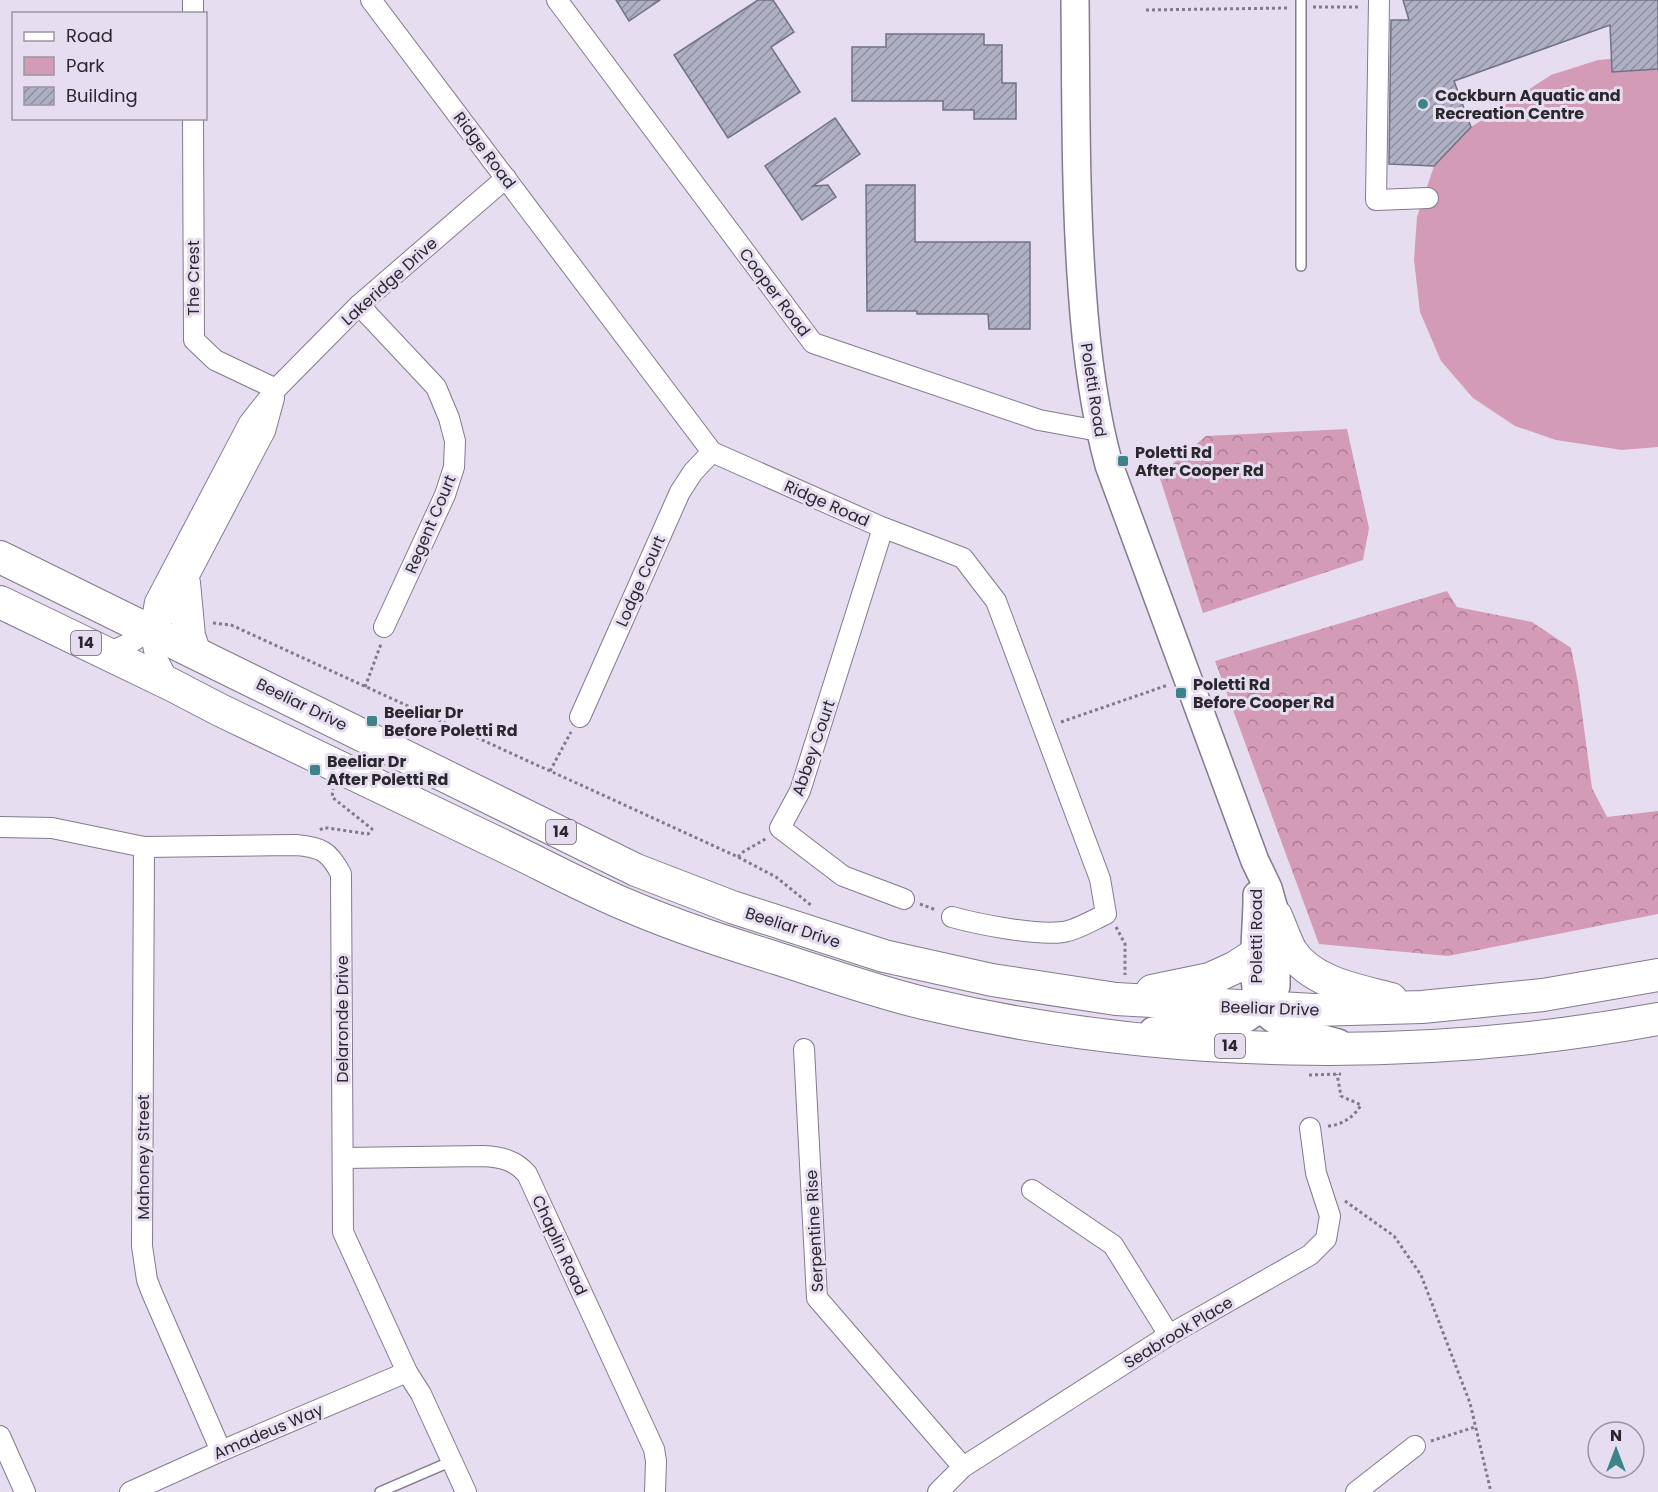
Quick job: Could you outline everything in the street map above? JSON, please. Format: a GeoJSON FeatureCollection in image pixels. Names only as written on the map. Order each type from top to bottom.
{"type":"FeatureCollection","features":[{"type":"Feature","properties":{"kind":"highway","name":"Beeliar Drive"},"geometry":{"type":"LineString","coordinates":[[0,557],[636,870],[732,907],[884,956],[992,980],[1121,987],[1263,1009],[1422,1007],[1544,995],[1658,975]]}},
{"type":"Feature","properties":{"kind":"highway"},"geometry":{"type":"LineString","coordinates":[[184,583],[189,636],[194,651]]}},
{"type":"Feature","properties":{"kind":"highway","name":"14"},"geometry":{"type":"LineString","coordinates":[[0,602],[628,906],[712,937],[911,1000],[990,1017],[1101,1035],[1230,1046],[1347,1049],[1497,1042],[1615,1027],[1658,1019]]}},
{"type":"Feature","properties":{"kind":"highway"},"geometry":{"type":"LineString","coordinates":[[1276,916],[1291,951],[1309,970],[1329,981],[1422,1007]]}},
{"type":"Feature","properties":{"kind":"highway"},"geometry":{"type":"LineString","coordinates":[[1121,987],[1210,979],[1236,967],[1256,954]]}},
{"type":"Feature","properties":{"kind":"main road","name":"Poletti Road"},"geometry":{"type":"LineString","coordinates":[[1075,0],[1078,232],[1087,345],[1099,431],[1108,465],[1255,861],[1268,888],[1276,916],[1276,986],[1271,1001],[1263,1009],[1255,986],[1258,916],[1255,861]]}},
{"type":"Feature","properties":{"kind":"main road"},"geometry":{"type":"LineString","coordinates":[[1101,1035],[1174,1030],[1245,1019],[1263,1009],[1274,1020],[1347,1049]]}},
{"type":"Feature","properties":{"kind":"street","name":"Ridge Road"},"geometry":{"type":"LineString","coordinates":[[371,0],[712,452],[883,528],[963,558],[996,601],[1100,879],[1106,914]]}},
{"type":"Feature","properties":{"kind":"street","name":"Cooper Road"},"geometry":{"type":"LineString","coordinates":[[557,0],[813,343],[1039,420],[1099,431]]}},
{"type":"Feature","properties":{"kind":"street"},"geometry":{"type":"LineString","coordinates":[[1374,3],[1376,200],[1428,198]]}},
{"type":"Feature","properties":{"kind":"street","name":"The Crest"},"geometry":{"type":"LineString","coordinates":[[193,120],[194,340],[215,360],[276,389]]}},
{"type":"Feature","properties":{"kind":"street","name":"Lakeridge Drive"},"geometry":{"type":"LineString","coordinates":[[172,685],[155,655],[150,630],[155,602],[249,423],[276,389],[359,305],[506,178]]}},
{"type":"Feature","properties":{"kind":"street","name":"Regent Court"},"geometry":{"type":"LineString","coordinates":[[359,305],[436,387],[449,418],[455,441],[454,467],[445,495],[384,627]]}},
{"type":"Feature","properties":{"kind":"street","name":"Lakeridge Drive"},"geometry":{"type":"LineString","coordinates":[[106,653],[128,646],[150,630],[171,610],[265,431],[276,389]]}},
{"type":"Feature","properties":{"kind":"street","name":"Lodge Court"},"geometry":{"type":"LineString","coordinates":[[580,717],[680,492],[693,472],[712,452]]}},
{"type":"Feature","properties":{"kind":"street","name":"Abbey Court"},"geometry":{"type":"LineString","coordinates":[[780,828],[800,791],[883,528]]}},
{"type":"Feature","properties":{"kind":"street","name":"Delaronde Drive"},"geometry":{"type":"LineString","coordinates":[[0,827],[52,828],[144,847],[311,846],[326,851],[335,862],[341,874],[343,1232],[407,1372],[421,1394],[466,1492]]}},
{"type":"Feature","properties":{"kind":"street"},"geometry":{"type":"LineString","coordinates":[[780,828],[843,876],[904,899]]}},
{"type":"Feature","properties":{"kind":"street","name":"Mahoney Street"},"geometry":{"type":"LineString","coordinates":[[144,847],[142,1246],[144,1266],[152,1293],[221,1451]]}},
{"type":"Feature","properties":{"kind":"street"},"geometry":{"type":"LineString","coordinates":[[952,917],[972,923],[1038,932],[1064,932],[1106,914]]}},
{"type":"Feature","properties":{"kind":"street","name":"Serpentine Rise"},"geometry":{"type":"LineString","coordinates":[[804,1049],[817,1299],[963,1467]]}},
{"type":"Feature","properties":{"kind":"street","name":"Seabrook Place"},"geometry":{"type":"LineString","coordinates":[[939,1492],[963,1467],[1169,1335],[1310,1255],[1326,1239],[1330,1216],[1316,1173],[1310,1128]]}},
{"type":"Feature","properties":{"kind":"street","name":"Chaplin Road"},"geometry":{"type":"LineString","coordinates":[[343,1158],[483,1156],[499,1157],[521,1166],[527,1174],[654,1449],[655,1492]]}},
{"type":"Feature","properties":{"kind":"street"},"geometry":{"type":"LineString","coordinates":[[1032,1190],[1113,1245],[1169,1335]]}},
{"type":"Feature","properties":{"kind":"street","name":"Amadeus Way"},"geometry":{"type":"LineString","coordinates":[[130,1492],[407,1372]]}},
{"type":"Feature","properties":{"kind":"street"},"geometry":{"type":"LineString","coordinates":[[0,1436],[25,1492]]}},
{"type":"Feature","properties":{"kind":"street"},"geometry":{"type":"LineString","coordinates":[[1356,1492],[1415,1446]]}},
{"type":"Feature","properties":{"kind":"lane"},"geometry":{"type":"LineString","coordinates":[[1301,4],[1301,266]]}},
{"type":"Feature","properties":{"kind":"lane"},"geometry":{"type":"LineString","coordinates":[[380,1492],[452,1461]]}},
{"type":"Feature","properties":{"kind":"path"},"geometry":{"type":"LineString","coordinates":[[1316,7],[1374,3]]}},
{"type":"Feature","properties":{"kind":"path"},"geometry":{"type":"LineString","coordinates":[[1146,10],[1301,4]]}},
{"type":"Feature","properties":{"kind":"path"},"geometry":{"type":"LineString","coordinates":[[208,622],[231,625],[738,857],[776,877],[817,910]]}},
{"type":"Feature","properties":{"kind":"path"},"geometry":{"type":"LineString","coordinates":[[365,687],[380,651],[384,627]]}},
{"type":"Feature","properties":{"kind":"path"},"geometry":{"type":"LineString","coordinates":[[1044,728],[1176,682]]}},
{"type":"Feature","properties":{"kind":"path"},"geometry":{"type":"LineString","coordinates":[[550,771],[580,717]]}},
{"type":"Feature","properties":{"kind":"path"},"geometry":{"type":"LineString","coordinates":[[316,833],[323,828],[368,834],[371,832],[372,829],[332,797],[334,784]]}},
{"type":"Feature","properties":{"kind":"path"},"geometry":{"type":"LineString","coordinates":[[738,857],[780,828]]}},
{"type":"Feature","properties":{"kind":"path"},"geometry":{"type":"LineString","coordinates":[[904,899],[952,917]]}},
{"type":"Feature","properties":{"kind":"path"},"geometry":{"type":"LineString","coordinates":[[1106,914],[1121,934],[1125,944],[1121,987]]}},
{"type":"Feature","properties":{"kind":"path"},"geometry":{"type":"LineString","coordinates":[[1310,1128],[1335,1126],[1356,1114],[1361,1105],[1341,1096],[1335,1063],[1347,1049]]}},
{"type":"Feature","properties":{"kind":"path"},"geometry":{"type":"LineString","coordinates":[[1342,1200],[1394,1236],[1420,1275],[1470,1403],[1491,1492]]}},
{"type":"Feature","properties":{"kind":"path"},"geometry":{"type":"LineString","coordinates":[[1415,1446],[1476,1427]]}},
{"type":"Feature","properties":{"kind":"green space"},"geometry":{"type":"Polygon","coordinates":[[[1658,55],[1658,447],[1622,450],[1556,440],[1515,426],[1473,398],[1441,361],[1420,312],[1414,260],[1417,217],[1434,166],[1471,127],[1551,75],[1598,60],[1658,55]]]}},
{"type":"Feature","properties":{"kind":"green space"},"geometry":{"type":"Polygon","coordinates":[[[1347,429],[1369,528],[1363,560],[1203,613],[1159,475],[1206,436],[1347,429]]]}},
{"type":"Feature","properties":{"kind":"green space"},"geometry":{"type":"Polygon","coordinates":[[[1447,591],[1457,607],[1532,622],[1571,648],[1592,788],[1607,817],[1658,811],[1658,914],[1448,956],[1319,944],[1215,661],[1447,591]]]}},
{"type":"Feature","properties":{"kind":"building"},"geometry":{"type":"Polygon","coordinates":[[[616,0],[660,0],[629,21],[616,0]]]}},
{"type":"Feature","properties":{"kind":"building"},"geometry":{"type":"Polygon","coordinates":[[[758,0],[773,0],[794,32],[771,47],[800,92],[728,138],[674,55],[758,0]]]}},
{"type":"Feature","properties":{"kind":"building","name":"Cockburn Aquatic and Recreation Centre"},"geometry":{"type":"Polygon","coordinates":[[[1403,0],[1658,0],[1658,69],[1612,72],[1610,25],[1454,81],[1471,127],[1434,166],[1389,164],[1391,20],[1409,20],[1403,0]]]}},
{"type":"Feature","properties":{"kind":"building"},"geometry":{"type":"Polygon","coordinates":[[[886,34],[984,34],[984,45],[1002,45],[1002,83],[1016,83],[1016,119],[974,119],[974,110],[943,110],[943,101],[852,101],[852,47],[886,47],[886,34]]]}},
{"type":"Feature","properties":{"kind":"building"},"geometry":{"type":"Polygon","coordinates":[[[835,118],[860,154],[813,186],[828,185],[836,197],[802,220],[765,166],[835,118]]]}},
{"type":"Feature","properties":{"kind":"building"},"geometry":{"type":"Polygon","coordinates":[[[866,185],[915,185],[915,242],[1030,242],[1030,329],[989,329],[988,314],[867,311],[866,185]]]}},
{"type":"Feature","properties":{"kind":"place","name":"Cockburn Aquatic and Recreation Centre"},"geometry":{"type":"Point","coordinates":[1423,104]}},
{"type":"Feature","properties":{"kind":"place","name":"Poletti Rd After Cooper Rd"},"geometry":{"type":"Point","coordinates":[1123,461]}},
{"type":"Feature","properties":{"kind":"place","name":"Poletti Rd Before Cooper Rd"},"geometry":{"type":"Point","coordinates":[1181,693]}},
{"type":"Feature","properties":{"kind":"place","name":"Beeliar Dr Before Poletti Rd"},"geometry":{"type":"Point","coordinates":[372,721]}},
{"type":"Feature","properties":{"kind":"place","name":"Beeliar Dr After Poletti Rd"},"geometry":{"type":"Point","coordinates":[315,770]}}]}
